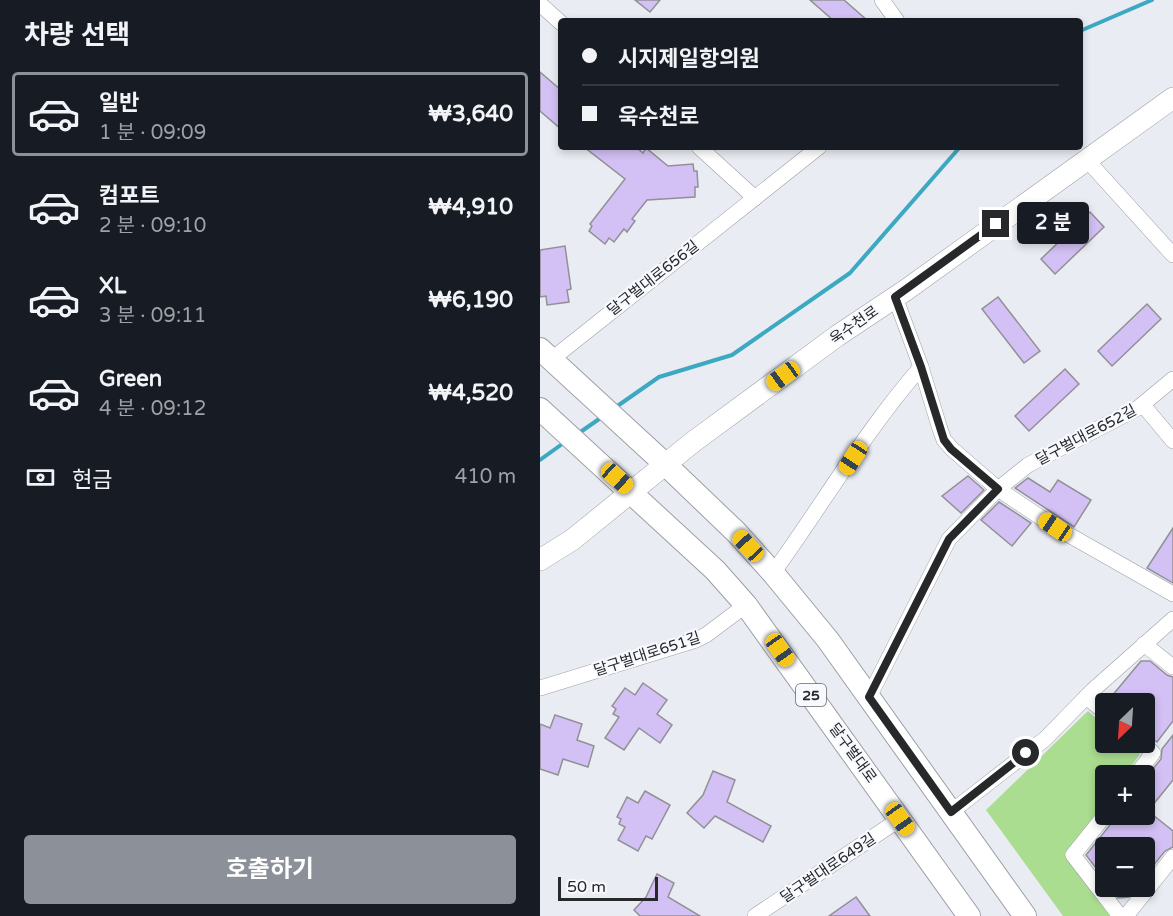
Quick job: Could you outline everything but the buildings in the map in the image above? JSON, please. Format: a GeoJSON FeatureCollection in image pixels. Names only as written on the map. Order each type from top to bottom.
{"type":"FeatureCollection","features":[{"type":"Feature","properties":{"kind":"main road","name":"욱수천로"},"geometry":{"type":"LineString","coordinates":[[540,560],[572,540],[665,464],[837,336],[1173,99]]}},
{"type":"Feature","properties":{"kind":"main road"},"geometry":{"type":"LineString","coordinates":[[546,354],[736,532],[774,573],[828,640],[1025,916]]}},
{"type":"Feature","properties":{"kind":"main road","name":"달구벌대로"},"geometry":{"type":"LineString","coordinates":[[541,409],[715,570],[746,604],[969,916]]}},
{"type":"Feature","properties":{"kind":"street"},"geometry":{"type":"LineString","coordinates":[[882,0],[895,18]]}},
{"type":"Feature","properties":{"kind":"street"},"geometry":{"type":"LineString","coordinates":[[540,4],[558,20]]}},
{"type":"Feature","properties":{"kind":"street"},"geometry":{"type":"LineString","coordinates":[[702,150],[755,198]]}},
{"type":"Feature","properties":{"kind":"street","name":"달구벌대로656길"},"geometry":{"type":"LineString","coordinates":[[546,354],[755,198],[815,150]]}},
{"type":"Feature","properties":{"kind":"street"},"geometry":{"type":"LineString","coordinates":[[1086,159],[1173,255]]}},
{"type":"Feature","properties":{"kind":"street"},"geometry":{"type":"LineString","coordinates":[[895,297],[921,367],[944,440],[951,449],[998,489],[1055,527],[1173,594]]}},
{"type":"Feature","properties":{"kind":"street"},"geometry":{"type":"LineString","coordinates":[[774,573],[876,422],[921,367]]}},
{"type":"Feature","properties":{"kind":"street","name":"달구벌대로652길"},"geometry":{"type":"LineString","coordinates":[[869,697],[949,539],[998,489],[1028,465],[1143,405],[1173,379]]}},
{"type":"Feature","properties":{"kind":"street"},"geometry":{"type":"LineString","coordinates":[[1143,405],[1173,441]]}},
{"type":"Feature","properties":{"kind":"street","name":"달구벌대로651길"},"geometry":{"type":"LineString","coordinates":[[540,688],[696,640],[746,604]]}},
{"type":"Feature","properties":{"kind":"street"},"geometry":{"type":"LineString","coordinates":[[951,812],[1045,739],[1144,644],[1173,620]]}},
{"type":"Feature","properties":{"kind":"street"},"geometry":{"type":"LineString","coordinates":[[1144,644],[1173,667]]}},
{"type":"Feature","properties":{"kind":"street"},"geometry":{"type":"LineString","coordinates":[[1086,698],[1095,705]]}},
{"type":"Feature","properties":{"kind":"street"},"geometry":{"type":"LineString","coordinates":[[1144,765],[1153,753]]}},
{"type":"Feature","properties":{"kind":"street","name":"달구벌대로649길"},"geometry":{"type":"LineString","coordinates":[[755,916],[900,819]]}},
{"type":"Feature","properties":{"kind":"street"},"geometry":{"type":"LineString","coordinates":[[1097,825],[1073,855],[1120,916]]}},
{"type":"Feature","properties":{"kind":"street"},"geometry":{"type":"LineString","coordinates":[[1126,916],[1173,857]]}},
{"type":"Feature","properties":{"kind":"green space"},"geometry":{"type":"Polygon","coordinates":[[[1088,711],[1095,717],[1095,753],[1140,754],[1132,765],[1095,765],[1095,815],[1066,855],[1110,916],[1063,916],[986,810],[1088,711]]]}},
{"type":"Feature","properties":{"kind":"waterway"},"geometry":{"type":"LineString","coordinates":[[1083,30],[1152,0]]}},
{"type":"Feature","properties":{"kind":"waterway"},"geometry":{"type":"LineString","coordinates":[[616,407],[659,377],[732,355],[850,273],[957,150]]}},
{"type":"Feature","properties":{"kind":"waterway"},"geometry":{"type":"LineString","coordinates":[[579,433],[602,417]]}},
{"type":"Feature","properties":{"kind":"waterway"},"geometry":{"type":"LineString","coordinates":[[540,460],[565,442]]}},
{"type":"Feature","properties":{"kind":"route"},"geometry":{"type":"LineString","coordinates":[[996,224],[895,297],[921,367],[944,440],[951,449],[998,489],[949,539],[869,697],[951,812],[1026,753]]}}]}
